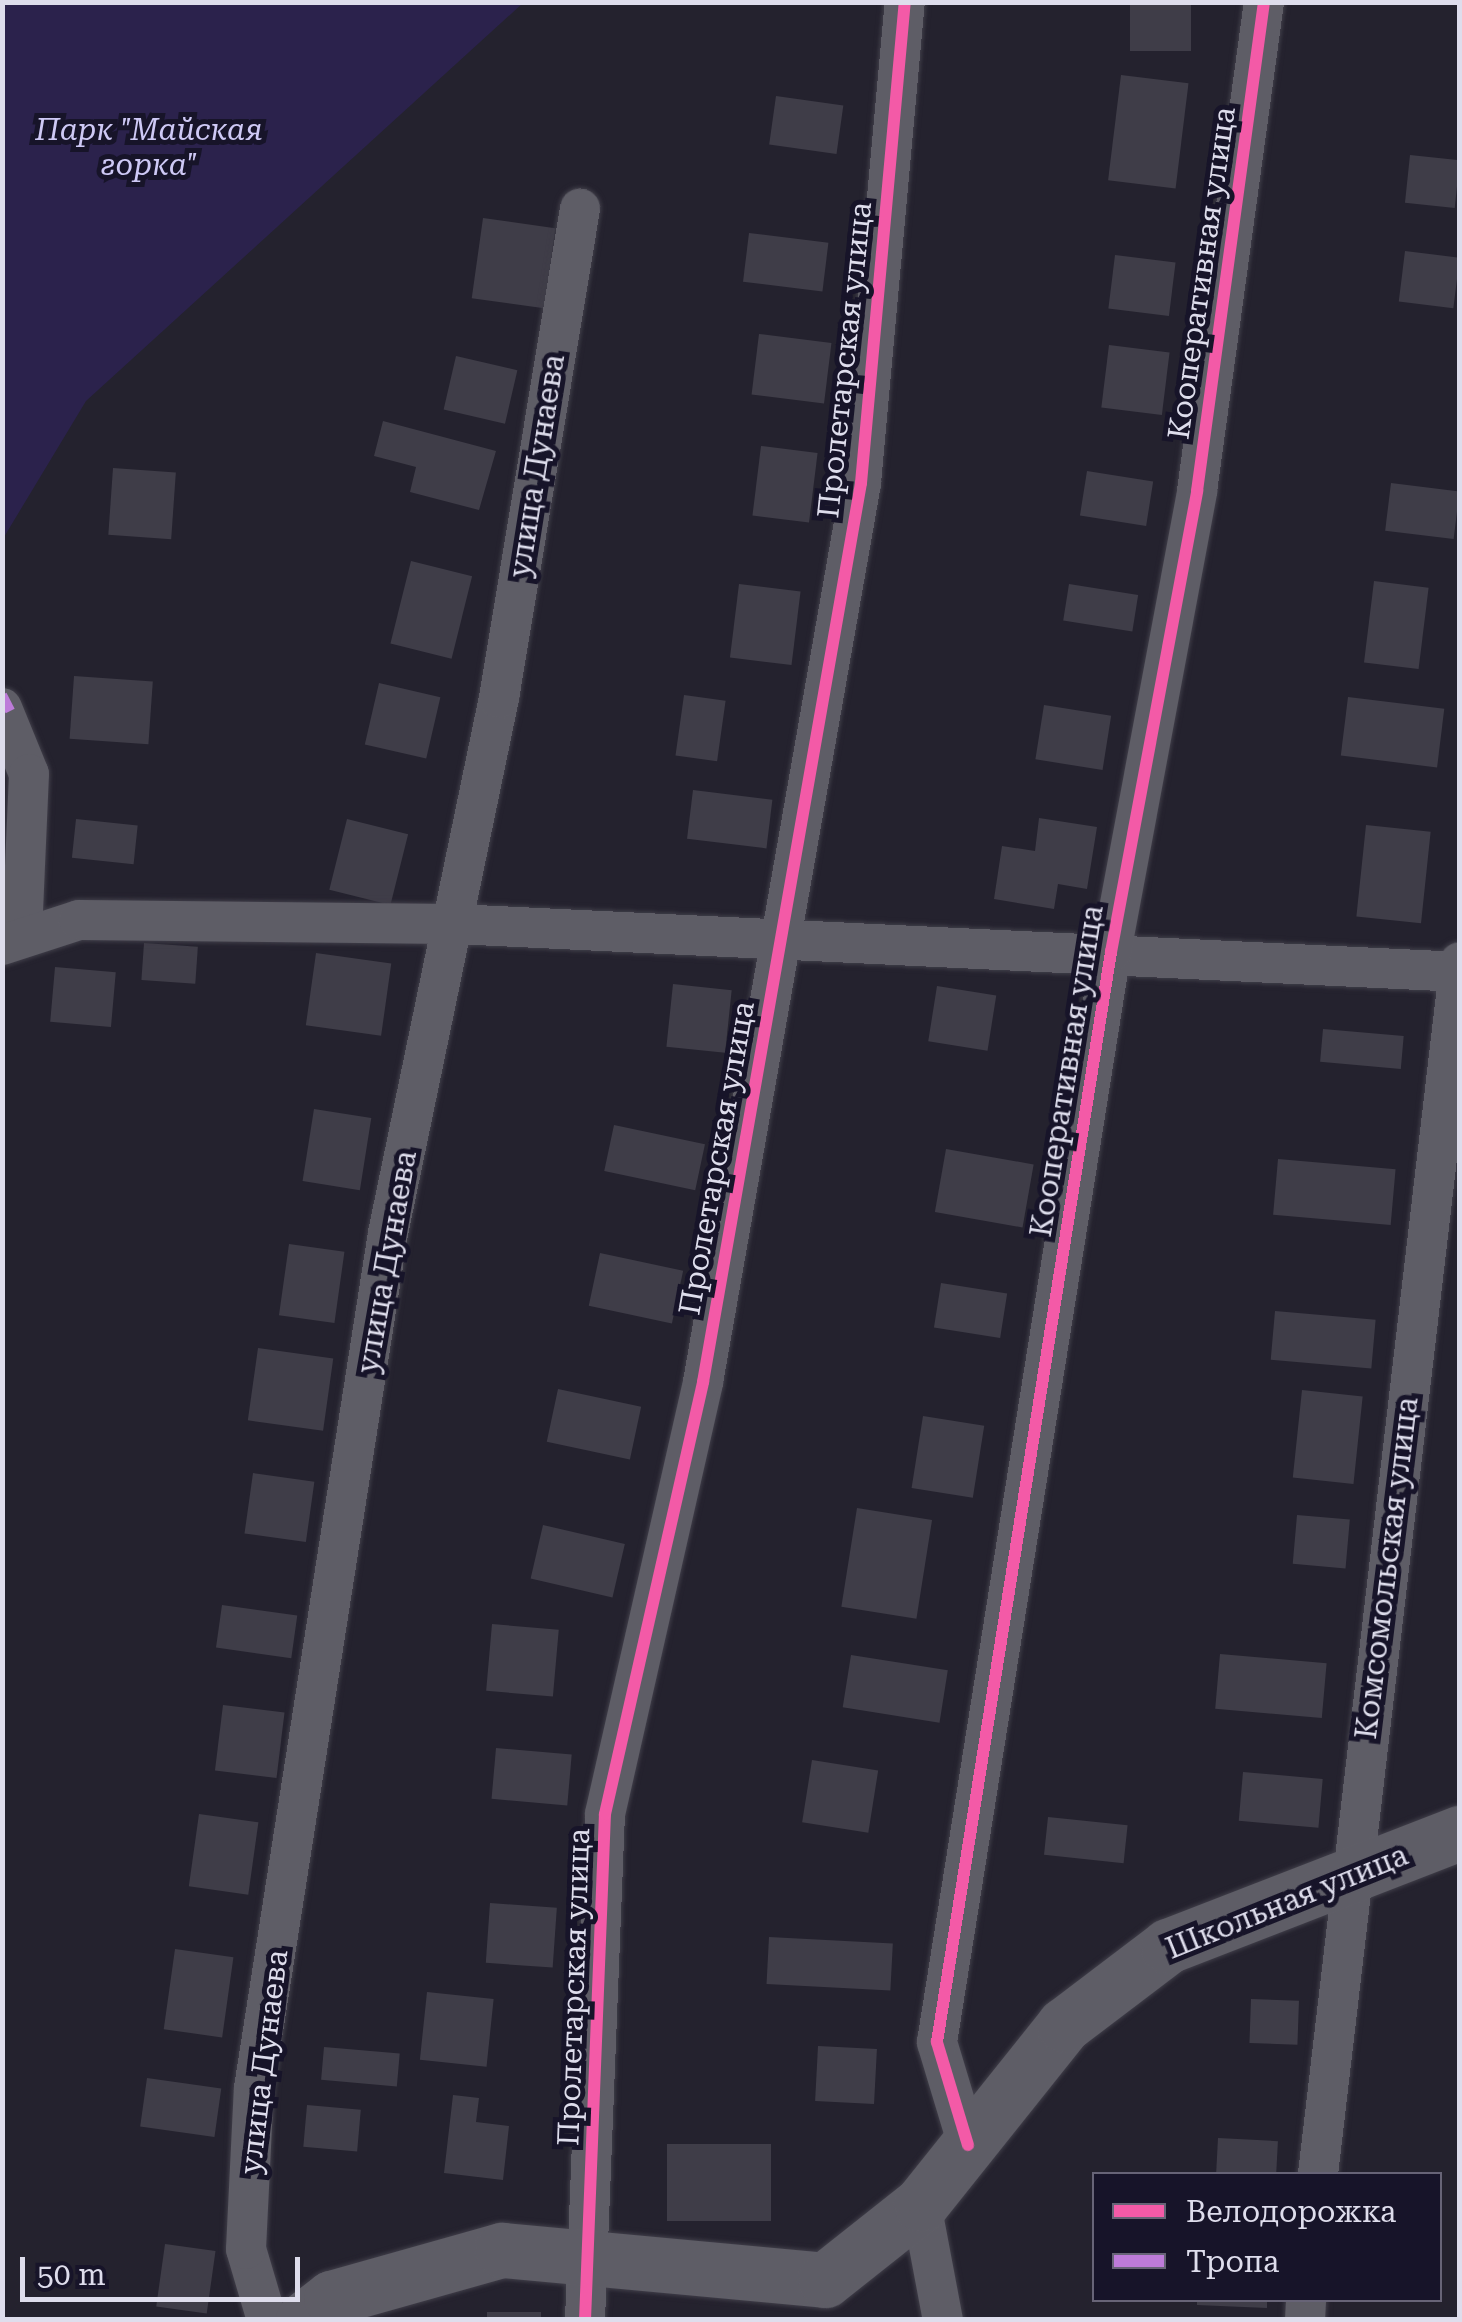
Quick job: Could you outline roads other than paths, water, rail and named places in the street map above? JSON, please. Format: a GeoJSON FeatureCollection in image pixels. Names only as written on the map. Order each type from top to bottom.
{"type":"FeatureCollection","features":[{"type":"Feature","properties":{"kind":"street","name":"Пролетарская улица"},"geometry":{"type":"LineString","coordinates":[[584,2320],[605,1814],[703,1382],[861,484],[906,2]]}},
{"type":"Feature","properties":{"kind":"street","name":"Кооперативная улица"},"geometry":{"type":"LineString","coordinates":[[968,2145],[937,2042],[1111,952],[1198,491],[1264,2]]}},
{"type":"Feature","properties":{"kind":"street","name":"улица Дунаева"},"geometry":{"type":"LineString","coordinates":[[267,2320],[246,2249],[254,2088],[388,1233],[454,924],[580,209]]}},
{"type":"Feature","properties":{"kind":"street"},"geometry":{"type":"LineString","coordinates":[[2,708],[30,774],[12,940],[78,920],[454,924],[780,942],[1111,952],[1459,969]]}},
{"type":"Feature","properties":{"kind":"street","name":"Комсомольская улица"},"geometry":{"type":"LineString","coordinates":[[1318,2172],[1459,969]]}},
{"type":"Feature","properties":{"kind":"street","name":"Школьная улица"},"geometry":{"type":"LineString","coordinates":[[304,2320],[331,2298],[502,2250],[825,2280],[921,2204],[1064,2025],[1168,1946],[1460,1834]]}},
{"type":"Feature","properties":{"kind":"street"},"geometry":{"type":"LineString","coordinates":[[921,2204],[943,2320]]}},
{"type":"Feature","properties":{"kind":"park label","name":"Парк \"Майская горка\""},"geometry":{"type":"Point","coordinates":[149,147]}}]}
